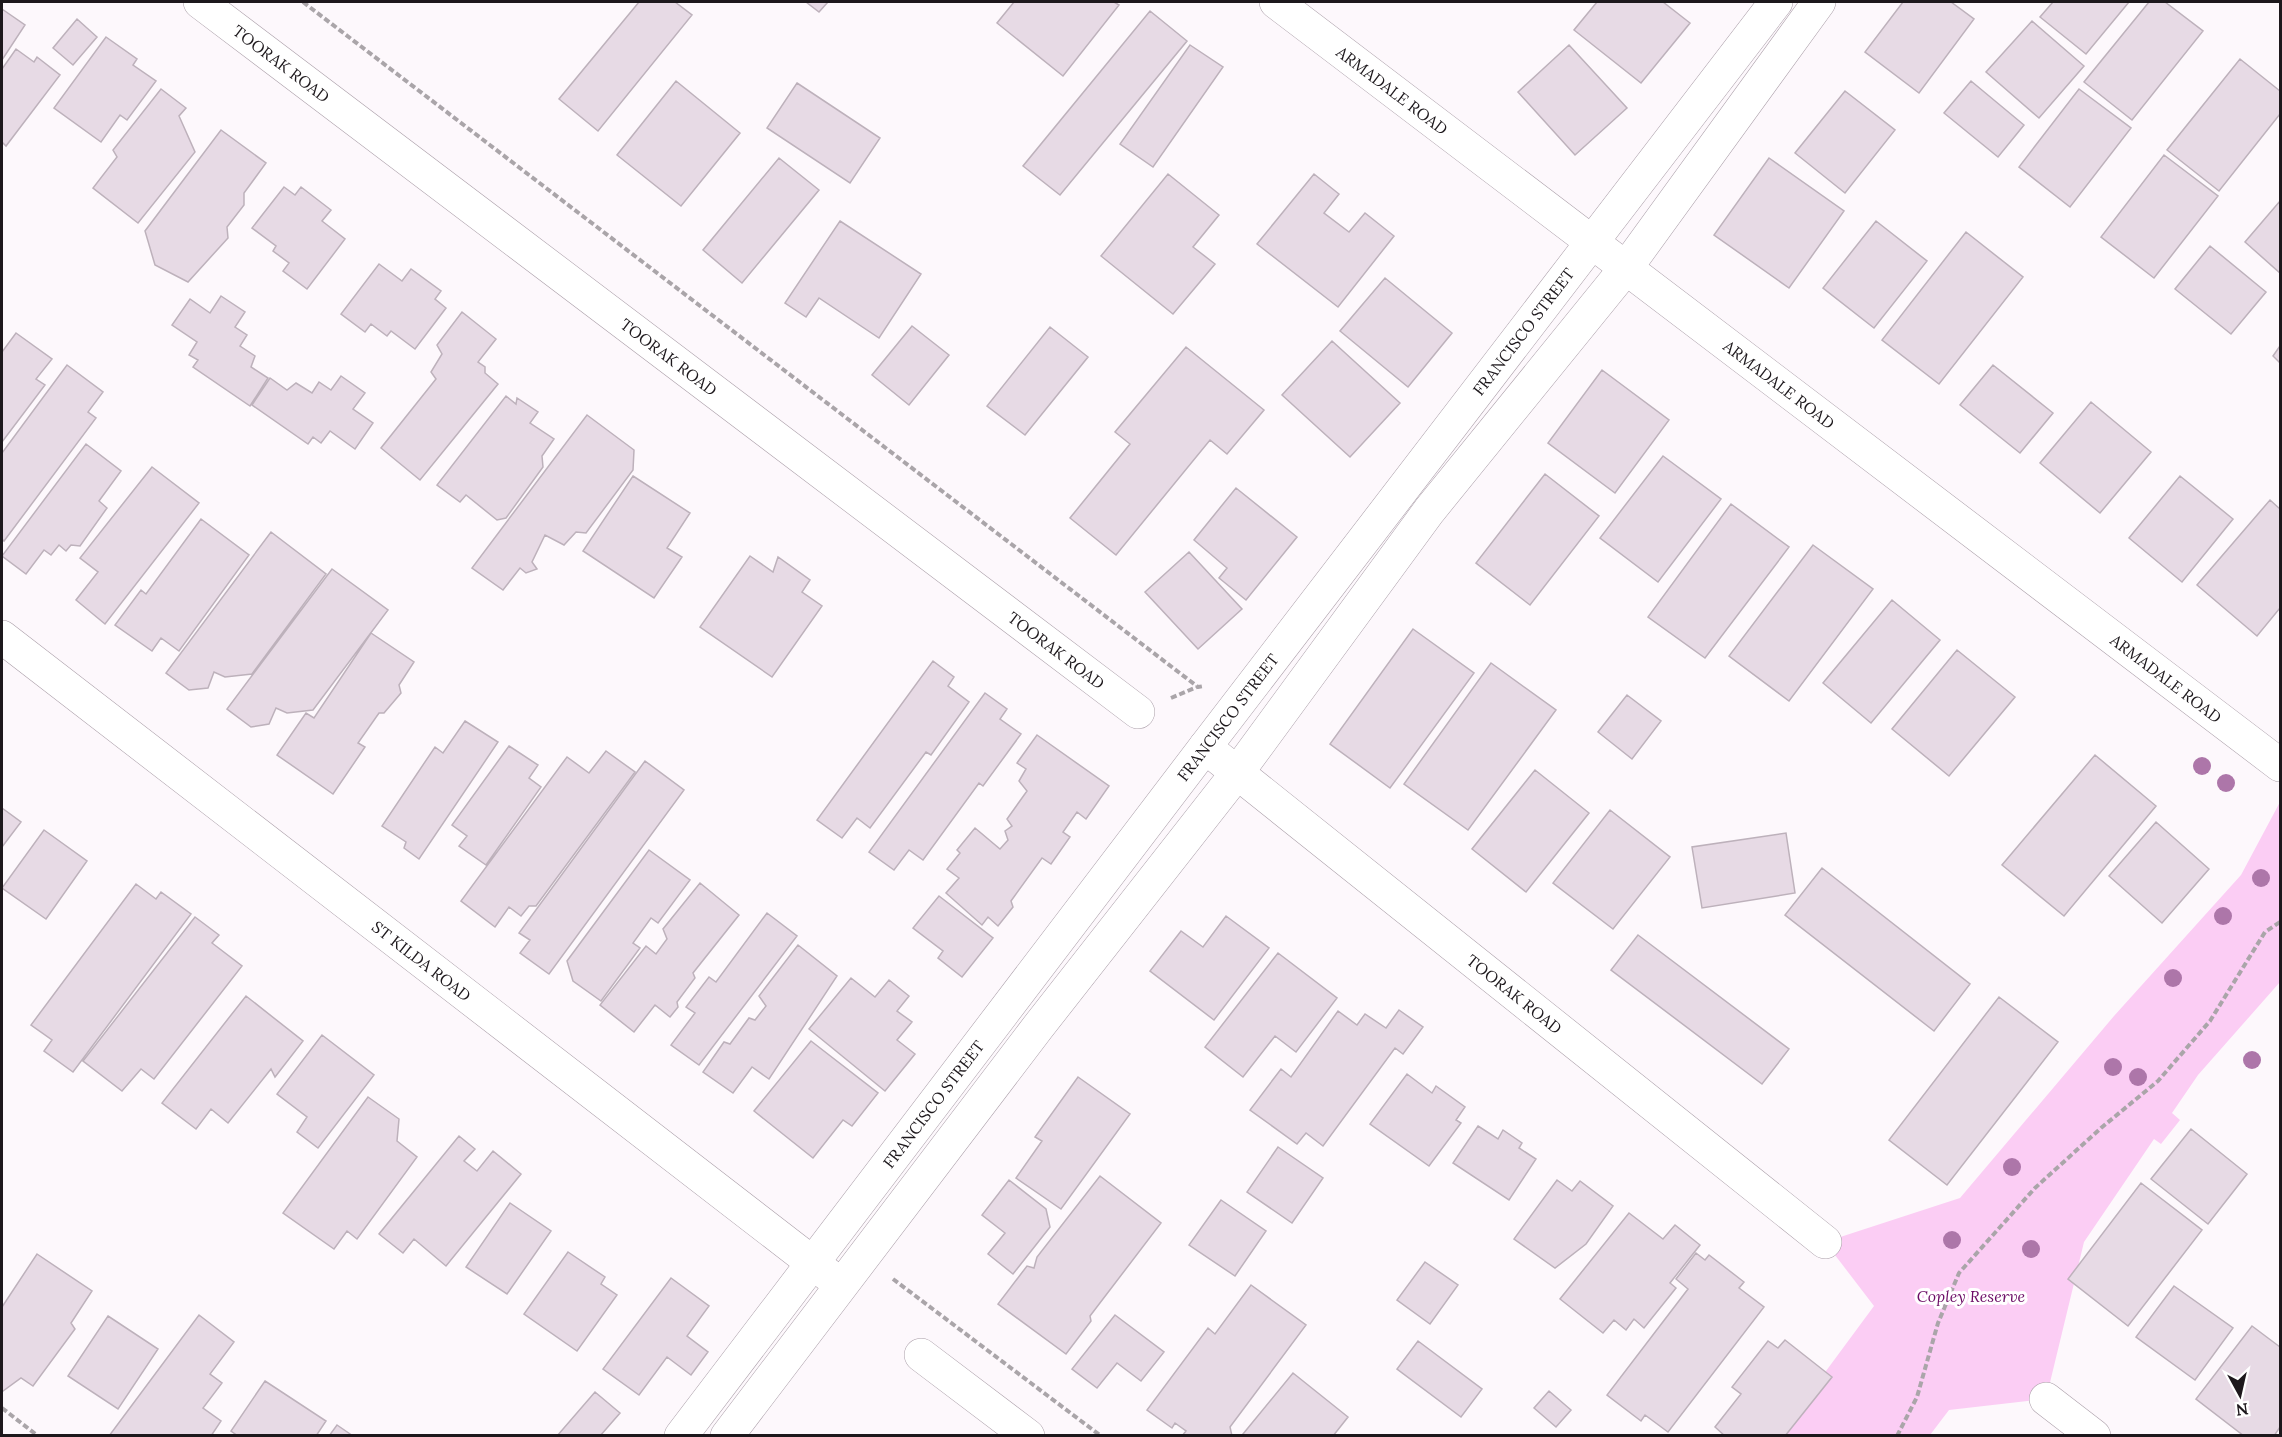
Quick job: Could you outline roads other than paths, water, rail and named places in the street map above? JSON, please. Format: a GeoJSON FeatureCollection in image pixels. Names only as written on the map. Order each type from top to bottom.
{"type":"FeatureCollection","features":[{"type":"Feature","properties":{"kind":"street","name":"TOORAK ROAD"},"geometry":{"type":"LineString","coordinates":[[200,2],[1138,711]]}},
{"type":"Feature","properties":{"kind":"street","name":"ARMADALE ROAD"},"geometry":{"type":"LineString","coordinates":[[1276,2],[2280,765]]}},
{"type":"Feature","properties":{"kind":"street","name":"FRANCISCO STREET"},"geometry":{"type":"LineString","coordinates":[[681,1436],[1776,2]]}},
{"type":"Feature","properties":{"kind":"street"},"geometry":{"type":"LineString","coordinates":[[727,1436],[840,1284],[1237,773],[1429,511],[1626,268],[1819,2]]}},
{"type":"Feature","properties":{"kind":"street","name":"ST KILDA ROAD"},"geometry":{"type":"LineString","coordinates":[[2,637],[840,1284]]}},
{"type":"Feature","properties":{"kind":"street","name":"TOORAK ROAD"},"geometry":{"type":"LineString","coordinates":[[1205,747],[1825,1242]]}},
{"type":"Feature","properties":{"kind":"street"},"geometry":{"type":"LineString","coordinates":[[921,1355],[1028,1436]]}},
{"type":"Feature","properties":{"kind":"street"},"geometry":{"type":"LineString","coordinates":[[2046,1399],[2094,1436]]}},
{"type":"Feature","properties":{"kind":"park label","name":"Copley Reserve"},"geometry":{"type":"Point","coordinates":[1971,1296]}}]}
